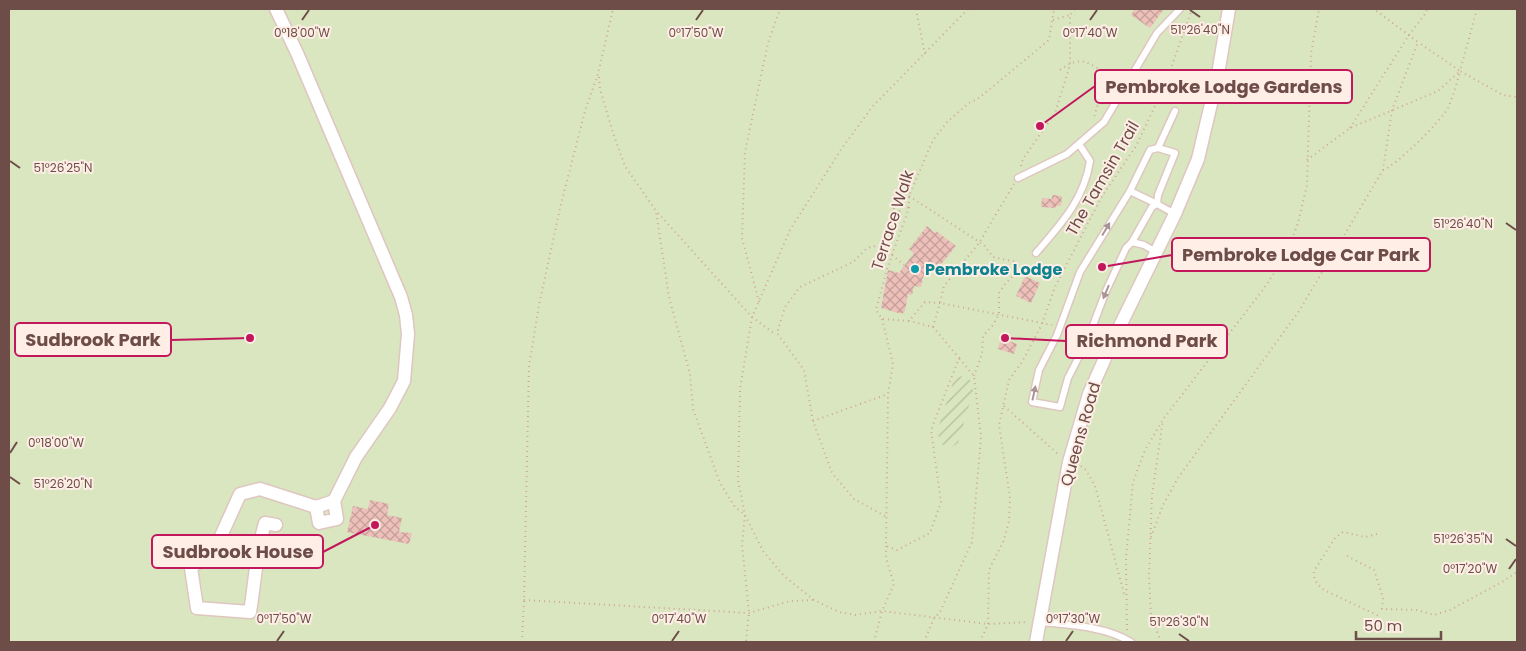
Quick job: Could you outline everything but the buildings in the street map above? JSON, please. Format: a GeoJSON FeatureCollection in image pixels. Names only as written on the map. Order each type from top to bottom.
{"type":"FeatureCollection","features":[{"type":"Feature","properties":{"kind":"street"},"geometry":{"type":"LineString","coordinates":[[276,9],[297,53],[401,297],[406,315],[408,334],[404,381],[390,408],[356,457],[334,501],[337,519],[319,523],[316,507]]}},
{"type":"Feature","properties":{"kind":"street","name":"Queens Road"},"geometry":{"type":"LineString","coordinates":[[1036,642],[1069,462],[1089,394],[1114,338],[1175,214],[1198,159],[1216,84],[1229,9]]}},
{"type":"Feature","properties":{"kind":"street"},"geometry":{"type":"LineString","coordinates":[[276,525],[265,523],[259,546],[250,612],[197,608],[191,568],[216,547],[240,494],[260,489],[316,507],[334,501]]}},
{"type":"Feature","properties":{"kind":"lane"},"geometry":{"type":"LineString","coordinates":[[1018,178],[1067,154],[1104,122],[1157,33],[1180,9]]}},
{"type":"Feature","properties":{"kind":"lane"},"geometry":{"type":"LineString","coordinates":[[1158,148],[1175,111]]}},
{"type":"Feature","properties":{"kind":"lane"},"geometry":{"type":"LineString","coordinates":[[1036,254],[1068,215],[1087,179],[1090,161],[1078,144]]}},
{"type":"Feature","properties":{"kind":"lane"},"geometry":{"type":"LineString","coordinates":[[1158,148],[1175,153],[1158,195],[1157,204],[1152,207],[1132,242],[1126,248],[1068,378],[1060,407],[1032,402],[1039,370],[1060,326],[1080,272],[1130,191],[1150,150],[1158,148]]}},
{"type":"Feature","properties":{"kind":"lane"},"geometry":{"type":"LineString","coordinates":[[1130,191],[1175,214]]}},
{"type":"Feature","properties":{"kind":"lane"},"geometry":{"type":"LineString","coordinates":[[1132,242],[1144,245],[1156,252]]}},
{"type":"Feature","properties":{"kind":"lane"},"geometry":{"type":"LineString","coordinates":[[1040,622],[1102,631],[1129,641]]}},
{"type":"Feature","properties":{"kind":"path"},"geometry":{"type":"LineString","coordinates":[[522,642],[529,366],[539,305],[562,204],[585,111],[598,74],[613,9]]}},
{"type":"Feature","properties":{"kind":"path"},"geometry":{"type":"LineString","coordinates":[[759,302],[742,238],[746,152],[768,43],[780,9]]}},
{"type":"Feature","properties":{"kind":"path"},"geometry":{"type":"LineString","coordinates":[[916,9],[924,55]]}},
{"type":"Feature","properties":{"kind":"path"},"geometry":{"type":"LineString","coordinates":[[968,9],[873,106],[842,148],[790,230],[752,317],[740,389],[738,480],[745,515],[763,551],[784,576],[814,600],[838,612],[855,615],[882,611],[988,624],[1040,622]]}},
{"type":"Feature","properties":{"kind":"path","name":"Terrace Walk"},"geometry":{"type":"LineString","coordinates":[[874,642],[882,611],[894,584],[886,558],[888,394],[893,364],[882,319],[876,310],[892,255],[909,208],[909,196],[933,140],[948,121],[1049,40],[1054,9]]}},
{"type":"Feature","properties":{"kind":"path"},"geometry":{"type":"LineString","coordinates":[[1053,20],[1070,14],[1075,9]]}},
{"type":"Feature","properties":{"kind":"path","name":"The Tamsin Trail"},"geometry":{"type":"LineString","coordinates":[[980,642],[988,624],[990,570],[1004,540],[1008,521],[1010,498],[999,425],[1009,380],[1022,362],[1042,324],[1054,289],[1101,198],[1136,146],[1165,85],[1192,9]]}},
{"type":"Feature","properties":{"kind":"path"},"geometry":{"type":"LineString","coordinates":[[1129,641],[1126,558],[1133,482],[1145,450],[1164,418],[1285,257],[1298,224],[1307,185],[1311,53],[1319,9]]}},
{"type":"Feature","properties":{"kind":"path"},"geometry":{"type":"LineString","coordinates":[[1374,9],[1460,70],[1503,94],[1517,98]]}},
{"type":"Feature","properties":{"kind":"path"},"geometry":{"type":"LineString","coordinates":[[1350,128],[1409,35],[1428,9]]}},
{"type":"Feature","properties":{"kind":"path"},"geometry":{"type":"LineString","coordinates":[[1383,170],[1389,168],[1415,145],[1447,110],[1477,9]]}},
{"type":"Feature","properties":{"kind":"path"},"geometry":{"type":"LineString","coordinates":[[933,328],[944,286],[979,243],[1018,178],[1023,159],[1056,112],[1070,62],[1070,14]]}},
{"type":"Feature","properties":{"kind":"path"},"geometry":{"type":"LineString","coordinates":[[1151,537],[1162,505],[1178,478],[1299,311],[1383,170],[1392,110],[1418,42]]}},
{"type":"Feature","properties":{"kind":"path"},"geometry":{"type":"LineString","coordinates":[[1060,70],[1070,62],[1090,63],[1100,70],[1098,104],[1090,134]]}},
{"type":"Feature","properties":{"kind":"path"},"geometry":{"type":"LineString","coordinates":[[1307,160],[1350,128],[1438,91],[1460,70]]}},
{"type":"Feature","properties":{"kind":"path"},"geometry":{"type":"LineString","coordinates":[[598,74],[600,89],[625,166],[656,211],[752,317],[772,332],[777,333],[804,370],[813,421],[832,473],[854,499],[886,517]]}},
{"type":"Feature","properties":{"kind":"path"},"geometry":{"type":"LineString","coordinates":[[909,196],[984,246],[993,257],[1011,260],[1016,262],[1017,266],[1017,272],[999,293],[999,314],[993,325],[983,336],[982,354],[974,376],[981,437],[972,542],[924,642]]}},
{"type":"Feature","properties":{"kind":"path"},"geometry":{"type":"LineString","coordinates":[[881,247],[896,202],[909,208]]}},
{"type":"Feature","properties":{"kind":"path"},"geometry":{"type":"LineString","coordinates":[[886,249],[902,204]]}},
{"type":"Feature","properties":{"kind":"path"},"geometry":{"type":"LineString","coordinates":[[656,211],[669,297],[690,374],[693,409],[720,483],[735,507],[745,515]]}},
{"type":"Feature","properties":{"kind":"path"},"geometry":{"type":"LineString","coordinates":[[777,333],[785,307],[800,287],[853,262],[872,246],[881,247],[893,252]]}},
{"type":"Feature","properties":{"kind":"path"},"geometry":{"type":"LineString","coordinates":[[892,255],[904,265]]}},
{"type":"Feature","properties":{"kind":"path"},"geometry":{"type":"LineString","coordinates":[[909,321],[926,302],[940,303],[1090,332]]}},
{"type":"Feature","properties":{"kind":"path"},"geometry":{"type":"LineString","coordinates":[[882,319],[909,321],[933,328],[974,376]]}},
{"type":"Feature","properties":{"kind":"path"},"geometry":{"type":"LineString","coordinates":[[886,546],[897,550],[930,533],[941,502],[931,430],[959,358]]}},
{"type":"Feature","properties":{"kind":"path"},"geometry":{"type":"LineString","coordinates":[[813,421],[888,394]]}},
{"type":"Feature","properties":{"kind":"path"},"geometry":{"type":"LineString","coordinates":[[1004,405],[1060,455],[1062,461],[1078,464],[1086,470],[1096,486],[1126,599]]}},
{"type":"Feature","properties":{"kind":"path"},"geometry":{"type":"LineString","coordinates":[[1161,642],[1151,616],[1148,576],[1152,495],[1164,418]]}},
{"type":"Feature","properties":{"kind":"path"},"geometry":{"type":"LineString","coordinates":[[745,515],[742,544],[749,613],[746,642]]}},
{"type":"Feature","properties":{"kind":"path"},"geometry":{"type":"LineString","coordinates":[[1377,534],[1365,537],[1343,532],[1335,538],[1314,571],[1314,577],[1318,585],[1324,590],[1379,616]]}},
{"type":"Feature","properties":{"kind":"path"},"geometry":{"type":"LineString","coordinates":[[1347,556],[1374,570],[1383,598],[1382,609],[1416,610],[1434,614],[1450,610],[1517,572]]}},
{"type":"Feature","properties":{"kind":"path"},"geometry":{"type":"LineString","coordinates":[[524,600],[749,613],[790,601],[814,600]]}},
{"type":"Feature","properties":{"kind":"green space"},"geometry":{"type":"Polygon","coordinates":[[[9,9],[1517,9],[1517,642],[9,642],[9,9]]]}},
{"type":"Feature","properties":{"kind":"green space"},"geometry":{"type":"Polygon","coordinates":[[[955,376],[968,377],[972,383],[973,392],[958,443],[950,448],[941,444],[937,432],[955,376]]]}},
{"type":"Feature","properties":{"kind":"place","name":"Pembroke Lodge Gardens"},"geometry":{"type":"Point","coordinates":[1040,126]}},
{"type":"Feature","properties":{"kind":"place","name":"Pembroke Lodge Car Park"},"geometry":{"type":"Point","coordinates":[1102,267]}},
{"type":"Feature","properties":{"kind":"place","name":"Pembroke Lodge"},"geometry":{"type":"Point","coordinates":[915,269]}},
{"type":"Feature","properties":{"kind":"place","name":"Sudbrook Park"},"geometry":{"type":"Point","coordinates":[250,338]}},
{"type":"Feature","properties":{"kind":"place","name":"Richmond Park"},"geometry":{"type":"Point","coordinates":[1005,338]}},
{"type":"Feature","properties":{"kind":"place","name":"Sudbrook House"},"geometry":{"type":"Point","coordinates":[375,525]}}]}
